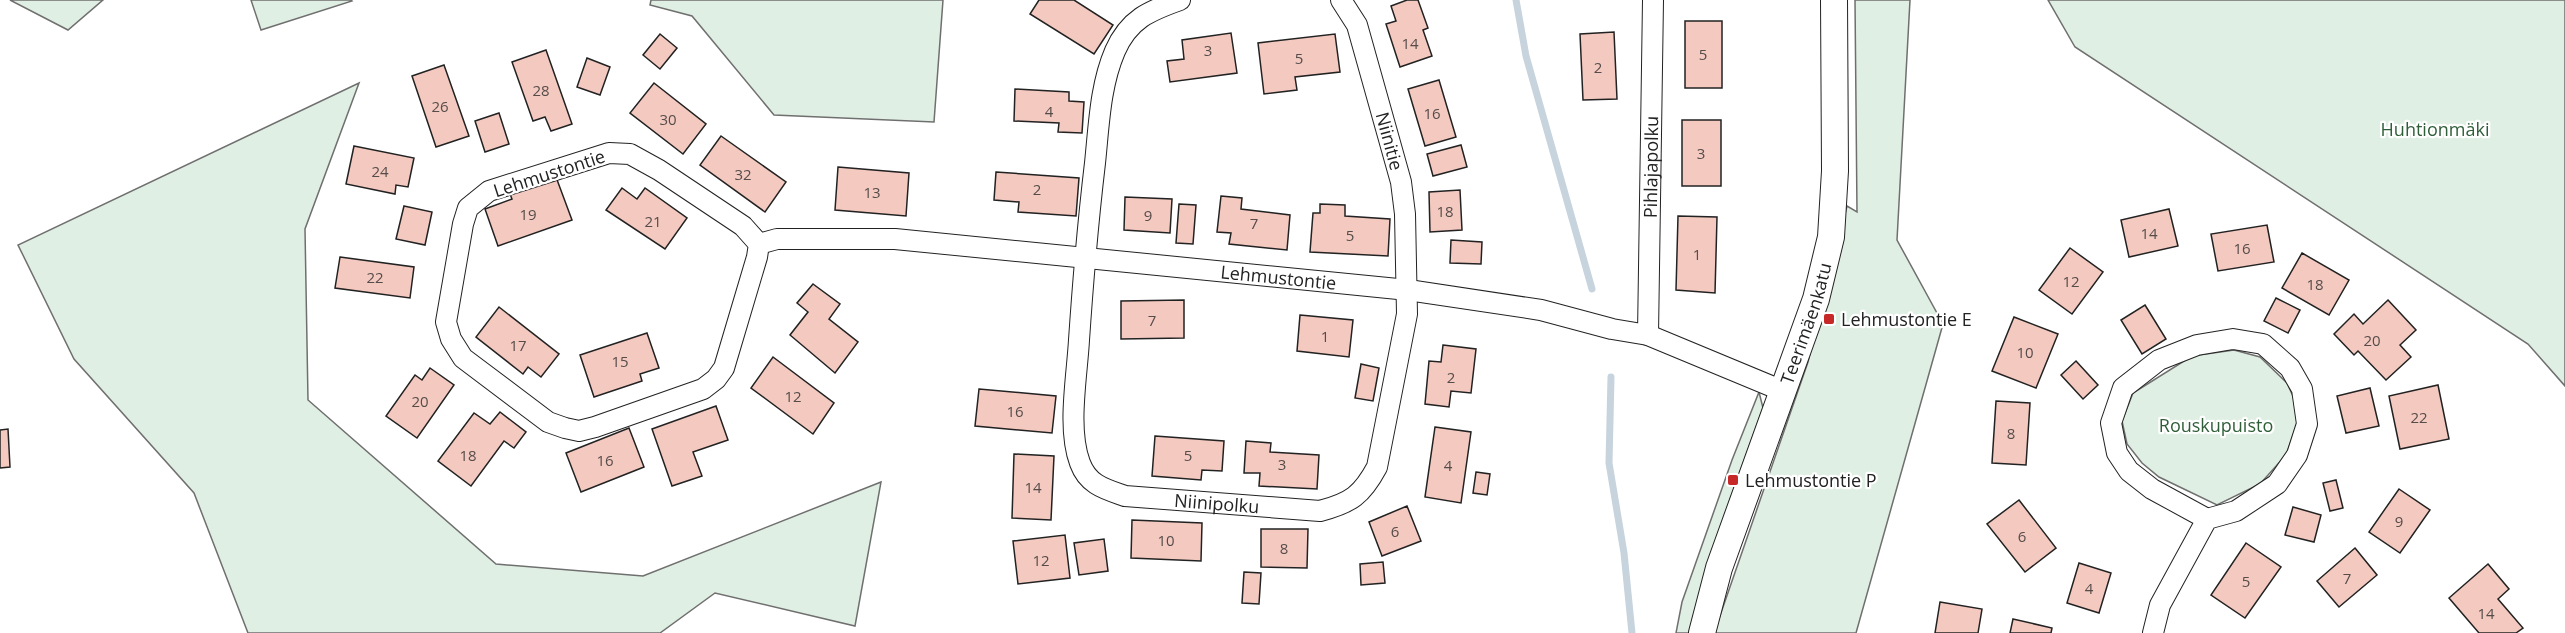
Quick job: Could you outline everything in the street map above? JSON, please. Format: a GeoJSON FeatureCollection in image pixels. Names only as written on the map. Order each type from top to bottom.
{"type":"FeatureCollection","features":[{"type":"Feature","properties":{"kind":"street"},"geometry":{"type":"LineString","coordinates":[[1085,257],[1102,96],[1115,51],[1127,29],[1147,12],[1180,0]]}},
{"type":"Feature","properties":{"kind":"street","name":"Niinitie"},"geometry":{"type":"LineString","coordinates":[[1341,0],[1357,26],[1401,182],[1405,214],[1408,290]]}},
{"type":"Feature","properties":{"kind":"street","name":"Pihlajapolku"},"geometry":{"type":"LineString","coordinates":[[1648,335],[1653,0]]}},
{"type":"Feature","properties":{"kind":"street","name":"Teerimäenkatu"},"geometry":{"type":"LineString","coordinates":[[1702,633],[1719,568],[1816,299],[1831,237],[1835,171],[1834,0]]}},
{"type":"Feature","properties":{"kind":"street","name":"Lehmustontie"},"geometry":{"type":"LineString","coordinates":[[609,153],[630,154],[659,170],[743,226],[759,244],[724,368],[717,378],[704,389],[579,431],[548,422],[463,358],[451,339],[446,322],[463,224],[468,208],[489,191],[589,157],[609,153]]}},
{"type":"Feature","properties":{"kind":"street","name":"Lehmustontie"},"geometry":{"type":"LineString","coordinates":[[759,244],[777,239],[895,239],[1408,290],[1541,310],[1612,329],[1648,335],[1784,391]]}},
{"type":"Feature","properties":{"kind":"street","name":"Niinipolku"},"geometry":{"type":"LineString","coordinates":[[1085,257],[1074,431],[1080,463],[1089,480],[1100,488],[1125,496],[1320,511],[1341,506],[1355,498],[1368,484],[1377,467],[1407,314],[1408,290]]}},
{"type":"Feature","properties":{"kind":"street"},"geometry":{"type":"LineString","coordinates":[[2153,633],[2160,605],[2206,519],[2236,511],[2277,484],[2297,456],[2307,424],[2302,389],[2290,368],[2263,344],[2233,339],[2197,345],[2160,360],[2123,388],[2110,423],[2117,453],[2129,471],[2152,489],[2206,519]]}},
{"type":"Feature","properties":{"kind":"green space"},"geometry":{"type":"Polygon","coordinates":[[[10,0],[103,0],[68,30],[10,0]]]}},
{"type":"Feature","properties":{"kind":"green space"},"geometry":{"type":"Polygon","coordinates":[[[251,0],[351,0],[352,1],[261,30],[251,0]]]}},
{"type":"Feature","properties":{"kind":"green space"},"geometry":{"type":"Polygon","coordinates":[[[651,0],[943,0],[934,122],[774,115],[692,16],[650,5],[651,0]]]}},
{"type":"Feature","properties":{"kind":"green space"},"geometry":{"type":"Polygon","coordinates":[[[1855,0],[1910,0],[1897,240],[1943,324],[1856,633],[1714,633],[1808,362],[1847,206],[1857,212],[1855,0]]]}},
{"type":"Feature","properties":{"kind":"green space","name":"Huhtionmäki"},"geometry":{"type":"Polygon","coordinates":[[[2048,0],[2565,0],[2565,386],[2528,344],[2075,47],[2048,0]]]}},
{"type":"Feature","properties":{"kind":"green space"},"geometry":{"type":"Polygon","coordinates":[[[359,83],[305,229],[308,400],[496,564],[643,576],[881,482],[855,626],[715,593],[660,633],[248,633],[194,493],[74,359],[18,245],[359,83]]]}},
{"type":"Feature","properties":{"kind":"green space","name":"Rouskupuisto"},"geometry":{"type":"Polygon","coordinates":[[[2234,350],[2260,357],[2287,383],[2296,403],[2298,422],[2286,455],[2260,484],[2217,505],[2159,477],[2142,463],[2127,444],[2122,421],[2133,393],[2192,356],[2234,350]]]}},
{"type":"Feature","properties":{"kind":"green space"},"geometry":{"type":"Polygon","coordinates":[[[1759,392],[1763,408],[1711,553],[1689,633],[1676,633],[1682,602],[1732,460],[1759,392]]]}},
{"type":"Feature","properties":{"kind":"building"},"geometry":{"type":"Polygon","coordinates":[[[1039,0],[1074,0],[1113,25],[1094,54],[1030,14],[1039,0]]]}},
{"type":"Feature","properties":{"kind":"building"},"geometry":{"type":"Polygon","coordinates":[[[1407,0],[1418,0],[1428,28],[1423,30],[1432,56],[1400,67],[1386,24],[1396,21],[1391,6],[1407,0]]]}},
{"type":"Feature","properties":{"kind":"building"},"geometry":{"type":"Polygon","coordinates":[[[1685,21],[1722,21],[1722,88],[1685,88],[1685,21]]]}},
{"type":"Feature","properties":{"kind":"building"},"geometry":{"type":"Polygon","coordinates":[[[1614,32],[1617,99],[1583,100],[1580,34],[1614,32]]]}},
{"type":"Feature","properties":{"kind":"building"},"geometry":{"type":"Polygon","coordinates":[[[1231,33],[1237,73],[1170,82],[1167,61],[1184,59],[1182,40],[1231,33]]]}},
{"type":"Feature","properties":{"kind":"building"},"geometry":{"type":"Polygon","coordinates":[[[660,34],[677,48],[660,69],[643,55],[660,34]]]}},
{"type":"Feature","properties":{"kind":"building"},"geometry":{"type":"Polygon","coordinates":[[[1335,34],[1340,72],[1295,77],[1297,90],[1264,94],[1258,43],[1335,34]]]}},
{"type":"Feature","properties":{"kind":"building"},"geometry":{"type":"Polygon","coordinates":[[[546,50],[572,124],[551,131],[545,117],[533,121],[512,62],[546,50]]]}},
{"type":"Feature","properties":{"kind":"building"},"geometry":{"type":"Polygon","coordinates":[[[587,58],[610,67],[600,95],[577,87],[587,58]]]}},
{"type":"Feature","properties":{"kind":"building"},"geometry":{"type":"Polygon","coordinates":[[[444,65],[469,136],[436,147],[412,76],[444,65]]]}},
{"type":"Feature","properties":{"kind":"building"},"geometry":{"type":"Polygon","coordinates":[[[1439,80],[1456,137],[1425,146],[1408,89],[1439,80]]]}},
{"type":"Feature","properties":{"kind":"building"},"geometry":{"type":"Polygon","coordinates":[[[654,83],[706,124],[683,154],[630,113],[654,83]]]}},
{"type":"Feature","properties":{"kind":"building"},"geometry":{"type":"Polygon","coordinates":[[[1015,89],[1069,92],[1069,101],[1084,102],[1082,133],[1058,132],[1059,123],[1014,121],[1015,89]]]}},
{"type":"Feature","properties":{"kind":"building"},"geometry":{"type":"Polygon","coordinates":[[[499,113],[509,144],[485,152],[475,121],[499,113]]]}},
{"type":"Feature","properties":{"kind":"building"},"geometry":{"type":"Polygon","coordinates":[[[1682,120],[1721,120],[1721,186],[1682,186],[1682,120]]]}},
{"type":"Feature","properties":{"kind":"building"},"geometry":{"type":"Polygon","coordinates":[[[721,136],[786,182],[765,212],[700,165],[721,136]]]}},
{"type":"Feature","properties":{"kind":"building"},"geometry":{"type":"Polygon","coordinates":[[[1461,145],[1467,167],[1433,176],[1427,154],[1461,145]]]}},
{"type":"Feature","properties":{"kind":"building"},"geometry":{"type":"Polygon","coordinates":[[[354,146],[414,158],[408,187],[396,185],[395,194],[346,184],[354,146]]]}},
{"type":"Feature","properties":{"kind":"building"},"geometry":{"type":"Polygon","coordinates":[[[838,167],[909,173],[906,216],[835,210],[838,167]]]}},
{"type":"Feature","properties":{"kind":"building"},"geometry":{"type":"Polygon","coordinates":[[[996,172],[1079,178],[1076,216],[1018,212],[1019,202],[994,200],[996,172]]]}},
{"type":"Feature","properties":{"kind":"building"},"geometry":{"type":"Polygon","coordinates":[[[556,177],[572,220],[498,246],[485,209],[512,199],[510,194],[556,177]]]}},
{"type":"Feature","properties":{"kind":"building"},"geometry":{"type":"Polygon","coordinates":[[[622,188],[637,199],[645,188],[687,218],[665,249],[606,210],[622,188]]]}},
{"type":"Feature","properties":{"kind":"building"},"geometry":{"type":"Polygon","coordinates":[[[1460,190],[1462,230],[1430,232],[1429,192],[1460,190]]]}},
{"type":"Feature","properties":{"kind":"building"},"geometry":{"type":"Polygon","coordinates":[[[1221,196],[1242,198],[1241,209],[1290,215],[1287,250],[1229,244],[1231,233],[1217,232],[1221,196]]]}},
{"type":"Feature","properties":{"kind":"building"},"geometry":{"type":"Polygon","coordinates":[[[1125,197],[1172,199],[1170,233],[1124,230],[1125,197]]]}},
{"type":"Feature","properties":{"kind":"building"},"geometry":{"type":"Polygon","coordinates":[[[1179,204],[1196,205],[1193,244],[1176,243],[1179,204]]]}},
{"type":"Feature","properties":{"kind":"building"},"geometry":{"type":"Polygon","coordinates":[[[1320,204],[1345,205],[1345,216],[1390,219],[1388,256],[1310,252],[1313,213],[1320,213],[1320,204]]]}},
{"type":"Feature","properties":{"kind":"building"},"geometry":{"type":"Polygon","coordinates":[[[404,206],[432,212],[425,245],[396,239],[404,206]]]}},
{"type":"Feature","properties":{"kind":"building"},"geometry":{"type":"Polygon","coordinates":[[[2169,209],[2178,246],[2129,257],[2121,220],[2169,209]]]}},
{"type":"Feature","properties":{"kind":"building"},"geometry":{"type":"Polygon","coordinates":[[[1678,216],[1717,217],[1715,293],[1676,290],[1678,216]]]}},
{"type":"Feature","properties":{"kind":"building"},"geometry":{"type":"Polygon","coordinates":[[[2267,225],[2274,262],[2218,271],[2211,234],[2267,225]]]}},
{"type":"Feature","properties":{"kind":"building"},"geometry":{"type":"Polygon","coordinates":[[[1451,240],[1482,242],[1481,264],[1450,263],[1451,240]]]}},
{"type":"Feature","properties":{"kind":"building"},"geometry":{"type":"Polygon","coordinates":[[[2070,248],[2103,272],[2072,314],[2039,290],[2070,248]]]}},
{"type":"Feature","properties":{"kind":"building"},"geometry":{"type":"Polygon","coordinates":[[[2302,253],[2349,280],[2329,315],[2282,288],[2302,253]]]}},
{"type":"Feature","properties":{"kind":"building"},"geometry":{"type":"Polygon","coordinates":[[[340,257],[414,267],[410,298],[335,288],[340,257]]]}},
{"type":"Feature","properties":{"kind":"building"},"geometry":{"type":"Polygon","coordinates":[[[813,284],[840,304],[829,319],[858,342],[835,373],[790,335],[808,312],[797,303],[813,284]]]}},
{"type":"Feature","properties":{"kind":"building"},"geometry":{"type":"Polygon","coordinates":[[[2276,298],[2300,310],[2288,333],[2264,321],[2276,298]]]}},
{"type":"Feature","properties":{"kind":"building"},"geometry":{"type":"Polygon","coordinates":[[[1184,300],[1184,338],[1121,339],[1121,301],[1184,300]]]}},
{"type":"Feature","properties":{"kind":"building"},"geometry":{"type":"Polygon","coordinates":[[[2388,300],[2416,330],[2400,345],[2411,357],[2386,380],[2358,351],[2354,355],[2334,334],[2354,314],[2363,324],[2388,300]]]}},
{"type":"Feature","properties":{"kind":"building"},"geometry":{"type":"Polygon","coordinates":[[[2145,305],[2166,339],[2142,354],[2121,320],[2145,305]]]}},
{"type":"Feature","properties":{"kind":"building"},"geometry":{"type":"Polygon","coordinates":[[[499,307],[559,354],[541,377],[528,367],[523,374],[476,337],[499,307]]]}},
{"type":"Feature","properties":{"kind":"building"},"geometry":{"type":"Polygon","coordinates":[[[1300,315],[1353,320],[1349,357],[1297,351],[1300,315]]]}},
{"type":"Feature","properties":{"kind":"building"},"geometry":{"type":"Polygon","coordinates":[[[2014,317],[2058,334],[2036,388],[1992,371],[2014,317]]]}},
{"type":"Feature","properties":{"kind":"building"},"geometry":{"type":"Polygon","coordinates":[[[647,333],[659,368],[640,374],[642,381],[594,397],[580,355],[647,333]]]}},
{"type":"Feature","properties":{"kind":"building"},"geometry":{"type":"Polygon","coordinates":[[[1443,345],[1476,349],[1471,393],[1451,391],[1449,407],[1425,404],[1429,361],[1441,362],[1443,345]]]}},
{"type":"Feature","properties":{"kind":"building"},"geometry":{"type":"Polygon","coordinates":[[[773,357],[834,403],[813,434],[751,388],[773,357]]]}},
{"type":"Feature","properties":{"kind":"building"},"geometry":{"type":"Polygon","coordinates":[[[2076,361],[2098,385],[2083,399],[2061,375],[2076,361]]]}},
{"type":"Feature","properties":{"kind":"building"},"geometry":{"type":"Polygon","coordinates":[[[1361,364],[1379,368],[1373,401],[1355,398],[1361,364]]]}},
{"type":"Feature","properties":{"kind":"building"},"geometry":{"type":"Polygon","coordinates":[[[430,368],[454,385],[417,438],[386,416],[415,375],[422,380],[430,368]]]}},
{"type":"Feature","properties":{"kind":"building"},"geometry":{"type":"Polygon","coordinates":[[[2438,385],[2449,439],[2400,449],[2389,396],[2438,385]]]}},
{"type":"Feature","properties":{"kind":"building"},"geometry":{"type":"Polygon","coordinates":[[[2370,388],[2379,426],[2346,433],[2337,396],[2370,388]]]}},
{"type":"Feature","properties":{"kind":"building"},"geometry":{"type":"Polygon","coordinates":[[[979,389],[1056,396],[1052,433],[975,426],[979,389]]]}},
{"type":"Feature","properties":{"kind":"building"},"geometry":{"type":"Polygon","coordinates":[[[1996,401],[2030,403],[2026,465],[1992,463],[1996,401]]]}},
{"type":"Feature","properties":{"kind":"building"},"geometry":{"type":"Polygon","coordinates":[[[716,406],[728,440],[693,452],[702,476],[672,486],[652,429],[716,406]]]}},
{"type":"Feature","properties":{"kind":"building"},"geometry":{"type":"Polygon","coordinates":[[[500,412],[526,432],[514,448],[504,441],[471,486],[438,461],[474,413],[490,424],[500,412]]]}},
{"type":"Feature","properties":{"kind":"building"},"geometry":{"type":"Polygon","coordinates":[[[1435,427],[1471,432],[1461,503],[1425,497],[1435,427]]]}},
{"type":"Feature","properties":{"kind":"building"},"geometry":{"type":"Polygon","coordinates":[[[629,428],[644,467],[581,492],[566,453],[629,428]]]}},
{"type":"Feature","properties":{"kind":"building"},"geometry":{"type":"Polygon","coordinates":[[[8,429],[10,467],[0,468],[0,430],[8,429]]]}},
{"type":"Feature","properties":{"kind":"building"},"geometry":{"type":"Polygon","coordinates":[[[1155,436],[1224,441],[1222,471],[1202,470],[1201,480],[1152,476],[1155,436]]]}},
{"type":"Feature","properties":{"kind":"building"},"geometry":{"type":"Polygon","coordinates":[[[1246,441],[1271,443],[1270,452],[1319,455],[1317,489],[1259,486],[1260,473],[1244,473],[1246,441]]]}},
{"type":"Feature","properties":{"kind":"building"},"geometry":{"type":"Polygon","coordinates":[[[1014,454],[1054,456],[1051,520],[1012,518],[1014,454]]]}},
{"type":"Feature","properties":{"kind":"building"},"geometry":{"type":"Polygon","coordinates":[[[1476,472],[1490,474],[1487,495],[1473,493],[1476,472]]]}},
{"type":"Feature","properties":{"kind":"building"},"geometry":{"type":"Polygon","coordinates":[[[2336,480],[2343,508],[2330,511],[2323,483],[2336,480]]]}},
{"type":"Feature","properties":{"kind":"building"},"geometry":{"type":"Polygon","coordinates":[[[2399,489],[2430,510],[2400,553],[2369,532],[2399,489]]]}},
{"type":"Feature","properties":{"kind":"building"},"geometry":{"type":"Polygon","coordinates":[[[2019,500],[2056,548],[2025,572],[1987,524],[2019,500]]]}},
{"type":"Feature","properties":{"kind":"building"},"geometry":{"type":"Polygon","coordinates":[[[1407,506],[1421,541],[1382,556],[1369,522],[1407,506]]]}},
{"type":"Feature","properties":{"kind":"building"},"geometry":{"type":"Polygon","coordinates":[[[2293,507],[2321,515],[2314,542],[2285,535],[2293,507]]]}},
{"type":"Feature","properties":{"kind":"building"},"geometry":{"type":"Polygon","coordinates":[[[1132,520],[1202,523],[1201,561],[1131,558],[1132,520]]]}},
{"type":"Feature","properties":{"kind":"building"},"geometry":{"type":"Polygon","coordinates":[[[1261,529],[1308,529],[1307,568],[1261,567],[1261,529]]]}},
{"type":"Feature","properties":{"kind":"building"},"geometry":{"type":"Polygon","coordinates":[[[1065,535],[1070,578],[1018,584],[1013,541],[1065,535]]]}},
{"type":"Feature","properties":{"kind":"building"},"geometry":{"type":"Polygon","coordinates":[[[1104,539],[1108,571],[1079,575],[1074,543],[1104,539]]]}},
{"type":"Feature","properties":{"kind":"building"},"geometry":{"type":"Polygon","coordinates":[[[2246,543],[2281,567],[2245,618],[2211,595],[2246,543]]]}},
{"type":"Feature","properties":{"kind":"building"},"geometry":{"type":"Polygon","coordinates":[[[2355,548],[2377,575],[2339,607],[2317,581],[2355,548]]]}},
{"type":"Feature","properties":{"kind":"building"},"geometry":{"type":"Polygon","coordinates":[[[1383,562],[1385,583],[1361,585],[1360,564],[1383,562]]]}},
{"type":"Feature","properties":{"kind":"building"},"geometry":{"type":"Polygon","coordinates":[[[2079,563],[2111,573],[2099,613],[2067,603],[2079,563]]]}},
{"type":"Feature","properties":{"kind":"building"},"geometry":{"type":"Polygon","coordinates":[[[2488,564],[2509,589],[2498,599],[2523,628],[2516,633],[2479,633],[2449,598],[2488,564]]]}},
{"type":"Feature","properties":{"kind":"building"},"geometry":{"type":"Polygon","coordinates":[[[1244,572],[1261,573],[1259,604],[1242,603],[1244,572]]]}},
{"type":"Feature","properties":{"kind":"building"},"geometry":{"type":"Polygon","coordinates":[[[1940,602],[1982,609],[1978,633],[1935,633],[1940,602]]]}},
{"type":"Feature","properties":{"kind":"building"},"geometry":{"type":"Polygon","coordinates":[[[2013,619],[2052,628],[2051,633],[2010,633],[2013,619]]]}},
{"type":"Feature","properties":{"kind":"waterway"},"geometry":{"type":"LineString","coordinates":[[1516,0],[1526,56],[1592,289]]}},
{"type":"Feature","properties":{"kind":"waterway"},"geometry":{"type":"LineString","coordinates":[[1611,377],[1609,463],[1624,553],[1632,633]]}},
{"type":"Feature","properties":{"kind":"place","name":"Lehmustontie E"},"geometry":{"type":"Point","coordinates":[1829,319]}},
{"type":"Feature","properties":{"kind":"place","name":"Lehmustontie P"},"geometry":{"type":"Point","coordinates":[1733,480]}}]}
